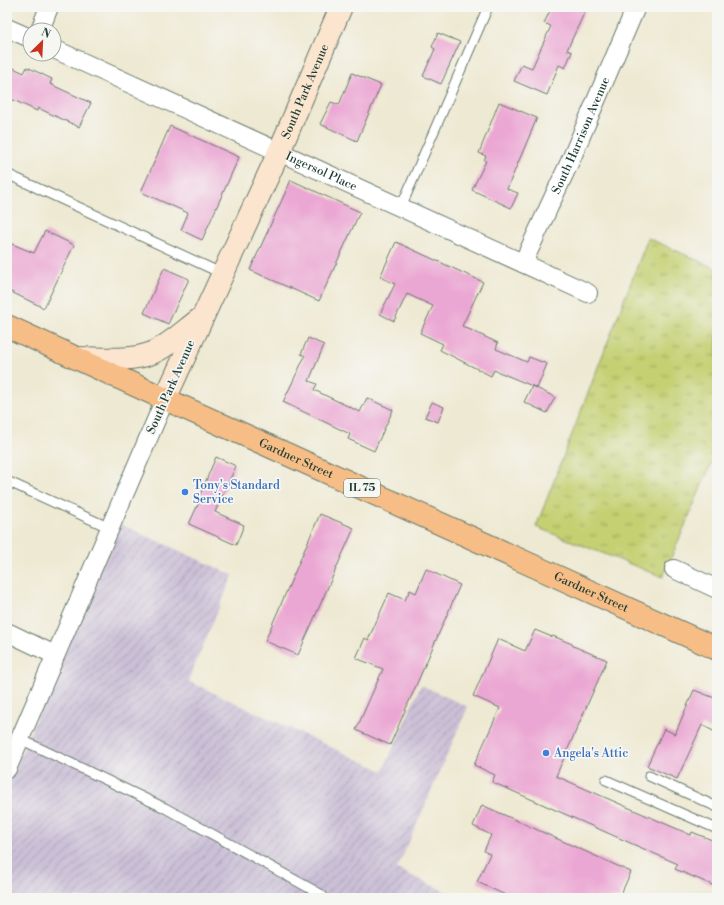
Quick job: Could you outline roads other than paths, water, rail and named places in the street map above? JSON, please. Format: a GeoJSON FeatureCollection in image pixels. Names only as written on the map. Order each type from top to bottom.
{"type":"FeatureCollection","features":[{"type":"Feature","properties":{"kind":"main road","name":"Gardner Street"},"geometry":{"type":"LineString","coordinates":[[7,326],[717,649]]}},
{"type":"Feature","properties":{"kind":"street"},"geometry":{"type":"LineString","coordinates":[[43,22],[50,7]]}},
{"type":"Feature","properties":{"kind":"street","name":"South Park Avenue"},"geometry":{"type":"LineString","coordinates":[[7,769],[165,399],[279,152],[341,7]]}},
{"type":"Feature","properties":{"kind":"street","name":"South Harrison Avenue"},"geometry":{"type":"LineString","coordinates":[[523,263],[572,157],[636,7]]}},
{"type":"Feature","properties":{"kind":"street"},"geometry":{"type":"LineString","coordinates":[[7,28],[22,35]]}},
{"type":"Feature","properties":{"kind":"street","name":"Ingersol Place"},"geometry":{"type":"LineString","coordinates":[[62,53],[588,293]]}},
{"type":"Feature","properties":{"kind":"street"},"geometry":{"type":"LineString","coordinates":[[77,358],[125,358],[152,352],[166,345],[203,317]]}},
{"type":"Feature","properties":{"kind":"street"},"geometry":{"type":"LineString","coordinates":[[674,569],[717,589]]}},
{"type":"Feature","properties":{"kind":"street"},"geometry":{"type":"LineString","coordinates":[[7,632],[55,655]]}},
{"type":"Feature","properties":{"kind":"lane"},"geometry":{"type":"LineString","coordinates":[[401,207],[488,7]]}},
{"type":"Feature","properties":{"kind":"lane"},"geometry":{"type":"LineString","coordinates":[[7,174],[223,274]]}},
{"type":"Feature","properties":{"kind":"lane"},"geometry":{"type":"LineString","coordinates":[[7,481],[110,528]]}},
{"type":"Feature","properties":{"kind":"lane"},"geometry":{"type":"LineString","coordinates":[[20,739],[165,808],[322,895]]}},
{"type":"Feature","properties":{"kind":"lane"},"geometry":{"type":"LineString","coordinates":[[649,776],[717,808]]}},
{"type":"Feature","properties":{"kind":"lane"},"geometry":{"type":"LineString","coordinates":[[606,780],[717,829]]}},
{"type":"Feature","properties":{"kind":"place","name":"Tony's Standard Service"},"geometry":{"type":"Point","coordinates":[185,492]}},
{"type":"Feature","properties":{"kind":"place","name":"Angela's Attic"},"geometry":{"type":"Point","coordinates":[546,753]}}]}
